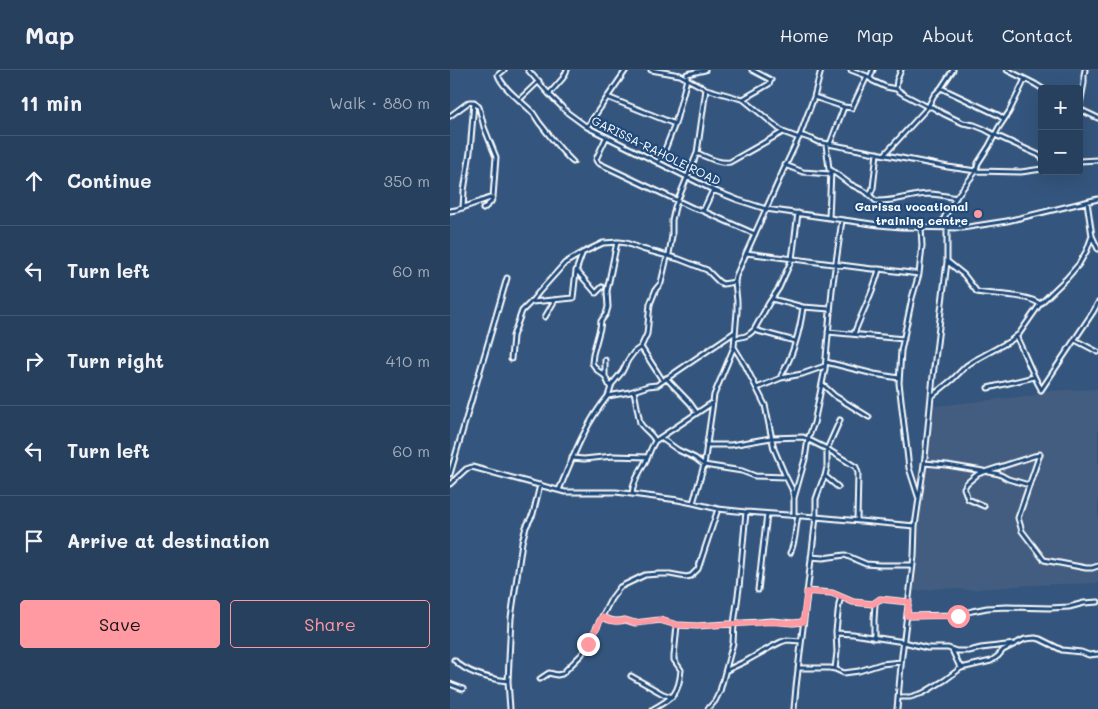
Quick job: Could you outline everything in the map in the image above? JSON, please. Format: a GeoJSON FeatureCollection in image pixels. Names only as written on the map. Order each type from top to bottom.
{"type":"FeatureCollection","features":[{"type":"Feature","properties":{"kind":"street"},"geometry":{"type":"LineString","coordinates":[[504,70],[498,75],[499,78],[518,100],[534,114],[562,152],[573,162]]}},
{"type":"Feature","properties":{"kind":"street","name":"GARISSA-RAHOLE ROAD"},"geometry":{"type":"LineString","coordinates":[[528,70],[574,119],[587,127],[713,190],[766,208],[901,227],[962,228],[1007,220],[1098,199]]}},
{"type":"Feature","properties":{"kind":"street"},"geometry":{"type":"LineString","coordinates":[[549,94],[563,78],[567,70]]}},
{"type":"Feature","properties":{"kind":"street"},"geometry":{"type":"LineString","coordinates":[[587,127],[626,70]]}},
{"type":"Feature","properties":{"kind":"street"},"geometry":{"type":"LineString","coordinates":[[651,70],[680,74],[705,70]]}},
{"type":"Feature","properties":{"kind":"street"},"geometry":{"type":"LineString","coordinates":[[743,99],[769,84],[770,80],[752,70]]}},
{"type":"Feature","properties":{"kind":"street"},"geometry":{"type":"LineString","coordinates":[[694,503],[704,466],[714,395],[736,338],[736,276],[799,137],[814,97],[821,70]]}},
{"type":"Feature","properties":{"kind":"street"},"geometry":{"type":"LineString","coordinates":[[851,70],[886,87],[896,89],[962,123],[984,129],[1038,156]]}},
{"type":"Feature","properties":{"kind":"street"},"geometry":{"type":"LineString","coordinates":[[814,97],[852,108],[868,77],[874,70]]}},
{"type":"Feature","properties":{"kind":"street"},"geometry":{"type":"LineString","coordinates":[[896,89],[901,70]]}},
{"type":"Feature","properties":{"kind":"street"},"geometry":{"type":"LineString","coordinates":[[885,154],[928,107],[934,95],[942,88],[953,70]]}},
{"type":"Feature","properties":{"kind":"street"},"geometry":{"type":"LineString","coordinates":[[1007,70],[1038,87]]}},
{"type":"Feature","properties":{"kind":"street"},"geometry":{"type":"LineString","coordinates":[[1083,88],[1085,70]]}},
{"type":"Feature","properties":{"kind":"street"},"geometry":{"type":"LineString","coordinates":[[680,74],[706,89],[743,99],[783,132],[799,137],[976,171],[1021,172],[1038,170]]}},
{"type":"Feature","properties":{"kind":"street"},"geometry":{"type":"LineString","coordinates":[[658,162],[675,124],[687,74]]}},
{"type":"Feature","properties":{"kind":"street"},"geometry":{"type":"LineString","coordinates":[[940,227],[956,198],[976,171],[978,163],[1014,102],[1025,79]]}},
{"type":"Feature","properties":{"kind":"street"},"geometry":{"type":"LineString","coordinates":[[518,100],[539,82]]}},
{"type":"Feature","properties":{"kind":"street"},"geometry":{"type":"LineString","coordinates":[[942,88],[1004,119]]}},
{"type":"Feature","properties":{"kind":"street"},"geometry":{"type":"LineString","coordinates":[[559,490],[589,423],[608,396],[610,387],[634,352],[640,347],[647,334],[650,304],[656,289],[661,283],[669,254],[675,207],[697,153],[706,89]]}},
{"type":"Feature","properties":{"kind":"street"},"geometry":{"type":"LineString","coordinates":[[608,97],[675,124]]}},
{"type":"Feature","properties":{"kind":"street"},"geometry":{"type":"LineString","coordinates":[[450,116],[469,102],[474,102]]}},
{"type":"Feature","properties":{"kind":"street"},"geometry":{"type":"LineString","coordinates":[[474,102],[479,107],[484,127],[496,157],[493,197],[491,202],[483,209]]}},
{"type":"Feature","properties":{"kind":"street"},"geometry":{"type":"LineString","coordinates":[[463,208],[474,102]]}},
{"type":"Feature","properties":{"kind":"street"},"geometry":{"type":"LineString","coordinates":[[829,218],[830,172],[828,144],[844,107]]}},
{"type":"Feature","properties":{"kind":"street"},"geometry":{"type":"LineString","coordinates":[[1083,111],[1098,118]]}},
{"type":"Feature","properties":{"kind":"street"},"geometry":{"type":"LineString","coordinates":[[697,153],[726,163],[783,132]]}},
{"type":"Feature","properties":{"kind":"street"},"geometry":{"type":"LineString","coordinates":[[606,138],[596,160],[598,163],[693,208],[755,234]]}},
{"type":"Feature","properties":{"kind":"street"},"geometry":{"type":"LineString","coordinates":[[870,195],[873,188],[878,153]]}},
{"type":"Feature","properties":{"kind":"street"},"geometry":{"type":"LineString","coordinates":[[1083,161],[1098,160]]}},
{"type":"Feature","properties":{"kind":"street"},"geometry":{"type":"LineString","coordinates":[[785,166],[803,172],[830,172],[878,201],[926,194],[956,198]]}},
{"type":"Feature","properties":{"kind":"street"},"geometry":{"type":"LineString","coordinates":[[704,211],[713,190]]}},
{"type":"Feature","properties":{"kind":"street"},"geometry":{"type":"LineString","coordinates":[[450,211],[493,197]]}},
{"type":"Feature","properties":{"kind":"street"},"geometry":{"type":"LineString","coordinates":[[1088,202],[1092,236],[1098,249]]}},
{"type":"Feature","properties":{"kind":"street"},"geometry":{"type":"LineString","coordinates":[[736,338],[745,337],[754,330],[782,282],[792,259],[798,213]]}},
{"type":"Feature","properties":{"kind":"street"},"geometry":{"type":"LineString","coordinates":[[794,498],[805,459],[808,439],[814,423],[822,384],[842,220]]}},
{"type":"Feature","properties":{"kind":"street"},"geometry":{"type":"LineString","coordinates":[[920,499],[913,483],[908,463],[899,378],[901,351],[919,274],[922,246],[921,227]]}},
{"type":"Feature","properties":{"kind":"street"},"geometry":{"type":"LineString","coordinates":[[891,709],[897,707],[913,566],[915,526],[920,499],[933,376],[948,262],[947,228]]}},
{"type":"Feature","properties":{"kind":"street"},"geometry":{"type":"LineString","coordinates":[[932,396],[953,380],[966,366],[999,348],[1016,336],[1040,304],[1079,264],[1092,236]]}},
{"type":"Feature","properties":{"kind":"street"},"geometry":{"type":"LineString","coordinates":[[605,376],[592,363],[601,321],[608,307],[608,288],[617,242]]}},
{"type":"Feature","properties":{"kind":"street"},"geometry":{"type":"LineString","coordinates":[[511,359],[513,336],[522,310],[565,263],[603,243],[626,243],[642,250],[680,259],[708,270],[719,282],[724,284],[735,282]]}},
{"type":"Feature","properties":{"kind":"street"},"geometry":{"type":"LineString","coordinates":[[531,302],[573,298],[576,271],[582,253]]}},
{"type":"Feature","properties":{"kind":"street"},"geometry":{"type":"LineString","coordinates":[[746,253],[919,274]]}},
{"type":"Feature","properties":{"kind":"street"},"geometry":{"type":"LineString","coordinates":[[948,262],[964,275],[977,292],[1019,297],[1036,301],[1040,304]]}},
{"type":"Feature","properties":{"kind":"street"},"geometry":{"type":"LineString","coordinates":[[854,334],[876,283],[879,269]]}},
{"type":"Feature","properties":{"kind":"street"},"geometry":{"type":"LineString","coordinates":[[576,271],[596,293],[602,286]]}},
{"type":"Feature","properties":{"kind":"street"},"geometry":{"type":"LineString","coordinates":[[450,474],[507,278]]}},
{"type":"Feature","properties":{"kind":"street"},"geometry":{"type":"LineString","coordinates":[[772,299],[804,308],[830,309]]}},
{"type":"Feature","properties":{"kind":"street"},"geometry":{"type":"LineString","coordinates":[[545,317],[555,300]]}},
{"type":"Feature","properties":{"kind":"street"},"geometry":{"type":"LineString","coordinates":[[1016,336],[1041,390],[1098,303]]}},
{"type":"Feature","properties":{"kind":"street"},"geometry":{"type":"LineString","coordinates":[[780,378],[791,357],[804,308]]}},
{"type":"Feature","properties":{"kind":"street"},"geometry":{"type":"LineString","coordinates":[[754,330],[795,341]]}},
{"type":"Feature","properties":{"kind":"street"},"geometry":{"type":"LineString","coordinates":[[608,396],[657,385],[736,332]]}},
{"type":"Feature","properties":{"kind":"street"},"geometry":{"type":"LineString","coordinates":[[828,332],[904,339]]}},
{"type":"Feature","properties":{"kind":"street"},"geometry":{"type":"LineString","coordinates":[[1074,340],[1098,352]]}},
{"type":"Feature","properties":{"kind":"street"},"geometry":{"type":"LineString","coordinates":[[734,346],[765,405],[771,438],[778,461],[792,489],[796,516],[793,547],[790,554]]}},
{"type":"Feature","properties":{"kind":"street"},"geometry":{"type":"LineString","coordinates":[[640,347],[644,350],[663,381]]}},
{"type":"Feature","properties":{"kind":"street"},"geometry":{"type":"LineString","coordinates":[[605,360],[605,376],[610,387]]}},
{"type":"Feature","properties":{"kind":"street"},"geometry":{"type":"LineString","coordinates":[[757,388],[780,378],[802,374],[825,364],[899,378]]}},
{"type":"Feature","properties":{"kind":"street"},"geometry":{"type":"LineString","coordinates":[[988,388],[1034,377]]}},
{"type":"Feature","properties":{"kind":"street"},"geometry":{"type":"LineString","coordinates":[[666,378],[697,413]]}},
{"type":"Feature","properties":{"kind":"street"},"geometry":{"type":"LineString","coordinates":[[822,384],[836,396],[869,417]]}},
{"type":"Feature","properties":{"kind":"street"},"geometry":{"type":"LineString","coordinates":[[634,391],[640,423],[654,437],[655,441]]}},
{"type":"Feature","properties":{"kind":"street"},"geometry":{"type":"LineString","coordinates":[[632,494],[634,482],[655,441],[713,402]]}},
{"type":"Feature","properties":{"kind":"street"},"geometry":{"type":"LineString","coordinates":[[794,709],[816,517],[816,499],[827,467],[827,449],[840,420]]}},
{"type":"Feature","properties":{"kind":"street"},"geometry":{"type":"LineString","coordinates":[[706,445],[731,445],[771,438],[803,437],[808,439],[856,467],[857,521]]}},
{"type":"Feature","properties":{"kind":"street"},"geometry":{"type":"LineString","coordinates":[[661,438],[678,450],[695,458],[704,466],[742,471],[755,476],[786,477]]}},
{"type":"Feature","properties":{"kind":"street"},"geometry":{"type":"LineString","coordinates":[[984,506],[968,499],[964,488],[967,483],[978,474],[1040,455],[1018,518],[1022,531],[1044,560],[1086,568],[1098,566]]}},
{"type":"Feature","properties":{"kind":"street"},"geometry":{"type":"LineString","coordinates":[[572,458],[648,457]]}},
{"type":"Feature","properties":{"kind":"street"},"geometry":{"type":"LineString","coordinates":[[924,463],[986,472],[1029,485]]}},
{"type":"Feature","properties":{"kind":"street"},"geometry":{"type":"LineString","coordinates":[[450,484],[462,472],[472,467],[559,490],[574,492],[616,492],[694,503],[718,509],[915,526]]}},
{"type":"Feature","properties":{"kind":"street"},"geometry":{"type":"LineString","coordinates":[[825,476],[838,487]]}},
{"type":"Feature","properties":{"kind":"street"},"geometry":{"type":"LineString","coordinates":[[510,709],[508,681],[511,618],[520,550],[523,535],[533,514],[540,485]]}},
{"type":"Feature","properties":{"kind":"street"},"geometry":{"type":"LineString","coordinates":[[540,679],[549,672],[557,675],[562,674],[576,660],[588,644],[611,599],[620,587],[644,576],[670,574],[686,577],[695,573],[718,509]]}},
{"type":"Feature","properties":{"kind":"street"},"geometry":{"type":"LineString","coordinates":[[708,709],[720,691],[733,643],[746,512]]}},
{"type":"Feature","properties":{"kind":"street"},"geometry":{"type":"LineString","coordinates":[[758,590],[767,514]]}},
{"type":"Feature","properties":{"kind":"street"},"geometry":{"type":"LineString","coordinates":[[811,557],[823,558],[845,555],[866,564],[913,566]]}},
{"type":"Feature","properties":{"kind":"street"},"geometry":{"type":"LineString","coordinates":[[807,592],[832,593],[853,602],[875,604]]}},
{"type":"Feature","properties":{"kind":"street"},"geometry":{"type":"LineString","coordinates":[[835,669],[837,652],[836,633],[841,597]]}},
{"type":"Feature","properties":{"kind":"street"},"geometry":{"type":"LineString","coordinates":[[874,638],[875,604],[880,599],[909,602]]}},
{"type":"Feature","properties":{"kind":"street"},"geometry":{"type":"LineString","coordinates":[[907,616],[958,616],[972,611],[1007,607],[1069,607],[1098,602]]}},
{"type":"Feature","properties":{"kind":"street"},"geometry":{"type":"LineString","coordinates":[[602,617],[620,622],[625,620],[635,623],[660,620],[677,625],[706,626],[803,622]]}},
{"type":"Feature","properties":{"kind":"street"},"geometry":{"type":"LineString","coordinates":[[653,709],[673,697],[678,686],[681,670],[674,660],[677,625]]}},
{"type":"Feature","properties":{"kind":"street"},"geometry":{"type":"LineString","coordinates":[[836,633],[853,634],[904,642],[927,648],[952,649],[956,651],[969,651],[1015,644]]}},
{"type":"Feature","properties":{"kind":"street"},"geometry":{"type":"LineString","coordinates":[[898,697],[910,697],[935,686],[962,667],[991,661],[1003,650],[1025,639],[1035,638],[1046,641],[1062,650],[1089,655],[1098,654]]}},
{"type":"Feature","properties":{"kind":"street"},"geometry":{"type":"LineString","coordinates":[[726,671],[780,642],[787,640],[801,641]]}},
{"type":"Feature","properties":{"kind":"street"},"geometry":{"type":"LineString","coordinates":[[952,649],[959,665],[962,667]]}},
{"type":"Feature","properties":{"kind":"street"},"geometry":{"type":"LineString","coordinates":[[454,660],[459,665],[475,672],[508,681]]}},
{"type":"Feature","properties":{"kind":"street"},"geometry":{"type":"LineString","coordinates":[[798,668],[830,668],[844,673],[859,671],[882,664],[901,662]]}},
{"type":"Feature","properties":{"kind":"street"},"geometry":{"type":"LineString","coordinates":[[631,676],[663,694],[673,697]]}},
{"type":"Feature","properties":{"kind":"street"},"geometry":{"type":"LineString","coordinates":[[450,684],[462,689]]}},
{"type":"Feature","properties":{"kind":"shaded area"},"geometry":{"type":"Polygon","coordinates":[[[1098,389],[1098,583],[1029,585],[968,590],[944,588],[909,591],[935,406],[1036,395],[1040,391],[1098,389]]]}},
{"type":"Feature","properties":{"kind":"place","name":"Garissa vocational training centre"},"geometry":{"type":"Point","coordinates":[978,214]}},
{"type":"Feature","properties":{"kind":"route"},"geometry":{"type":"LineString","coordinates":[[588,644],[602,617],[620,622],[627,620],[635,623],[660,620],[677,625],[697,626],[803,622],[807,592],[832,593],[853,602],[873,604],[880,599],[909,602],[907,616],[958,616]]}}]}
